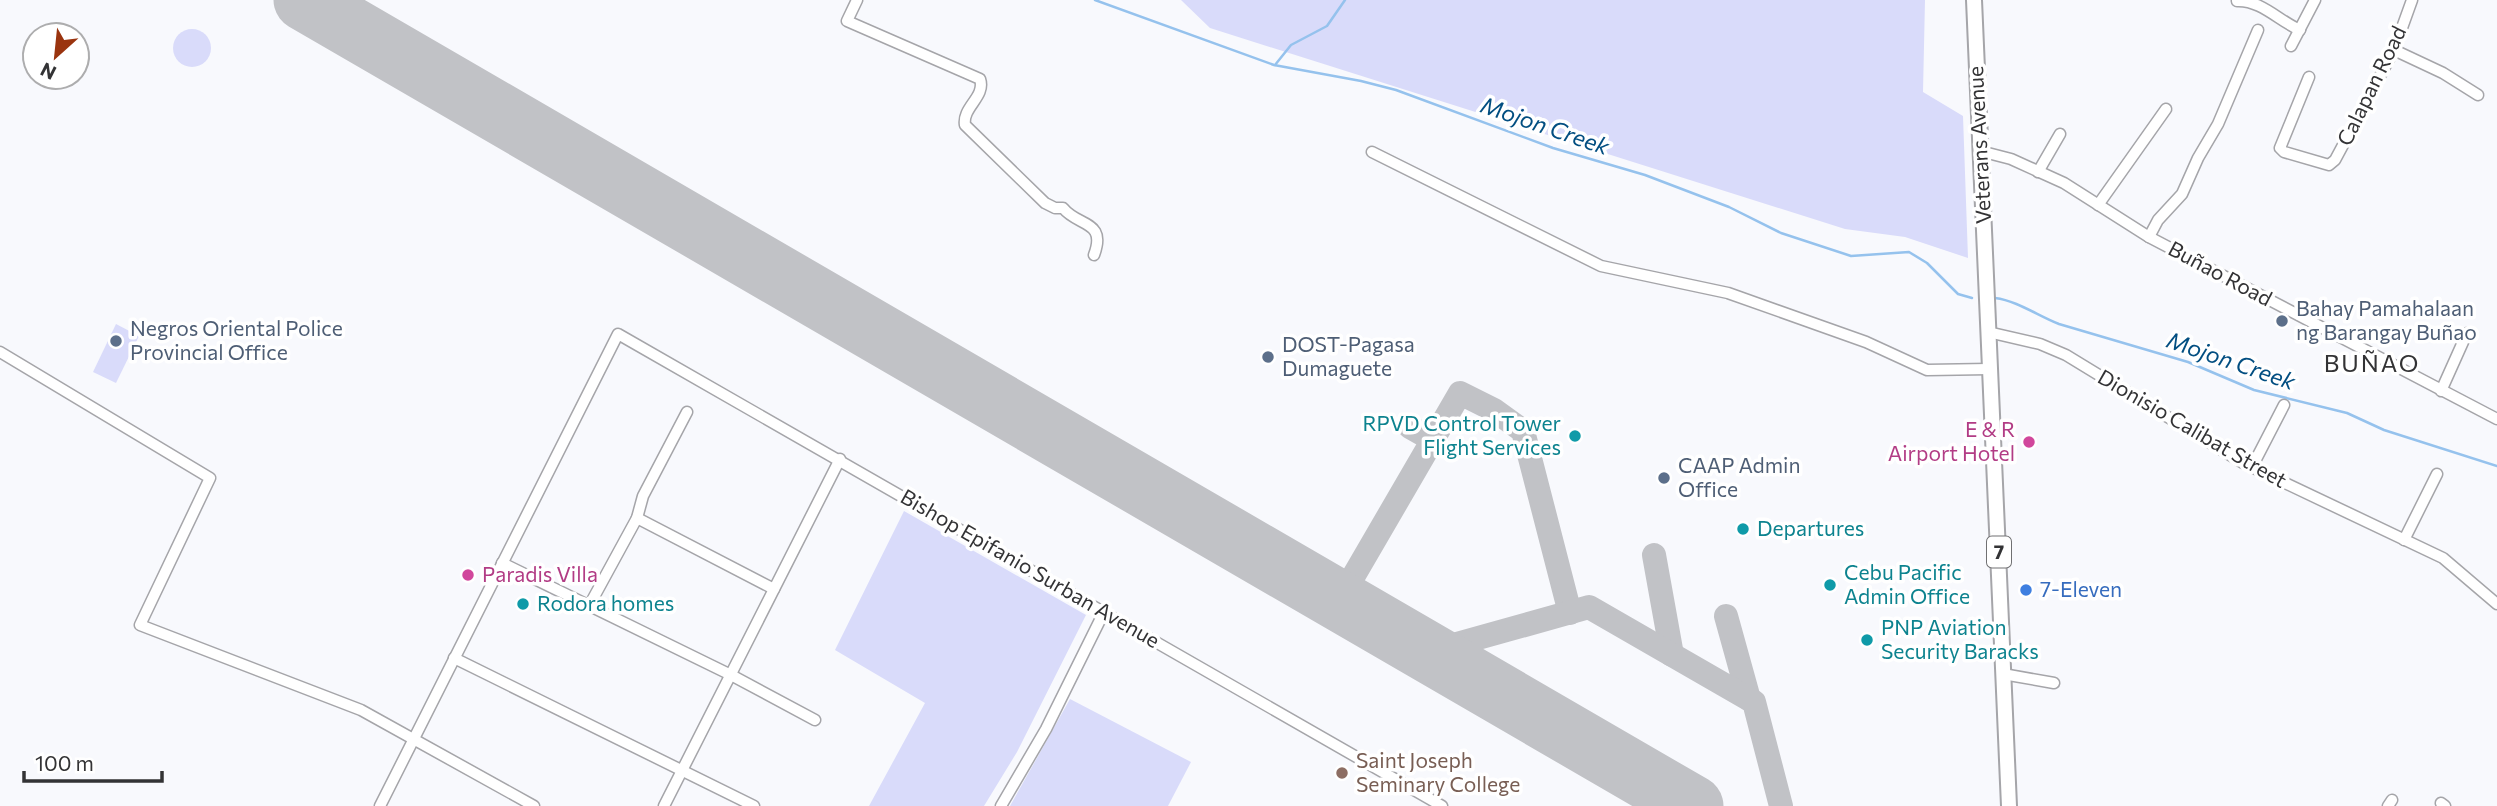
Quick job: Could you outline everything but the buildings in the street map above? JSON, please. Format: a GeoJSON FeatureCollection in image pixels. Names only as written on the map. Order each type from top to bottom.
{"type":"FeatureCollection","features":[{"type":"Feature","properties":{"kind":"highway","name":"Veterans Avenue"},"geometry":{"type":"LineString","coordinates":[[1974,0],[1988,332]]}},
{"type":"Feature","properties":{"kind":"highway","name":"7"},"geometry":{"type":"LineString","coordinates":[[1988,332],[2009,806]]}},
{"type":"Feature","properties":{"kind":"street"},"geometry":{"type":"LineString","coordinates":[[857,0],[847,21],[980,79],[980,92],[965,115],[965,125],[1045,203],[1055,208],[1063,208],[1093,227],[1097,234],[1094,255]]}},
{"type":"Feature","properties":{"kind":"street"},"geometry":{"type":"LineString","coordinates":[[2291,46],[2315,0]]}},
{"type":"Feature","properties":{"kind":"street","name":"Calapan Road"},"geometry":{"type":"LineString","coordinates":[[2309,77],[2280,148],[2284,152],[2329,165],[2335,160],[2394,50],[2412,0]]}},
{"type":"Feature","properties":{"kind":"street"},"geometry":{"type":"LineString","coordinates":[[2237,1],[2272,12],[2288,25],[2300,30]]}},
{"type":"Feature","properties":{"kind":"street"},"geometry":{"type":"LineString","coordinates":[[2149,237],[2158,220],[2182,194],[2198,158],[2218,124],[2258,30]]}},
{"type":"Feature","properties":{"kind":"street"},"geometry":{"type":"LineString","coordinates":[[2394,50],[2443,73],[2478,95]]}},
{"type":"Feature","properties":{"kind":"street"},"geometry":{"type":"LineString","coordinates":[[2098,205],[2166,109]]}},
{"type":"Feature","properties":{"kind":"street"},"geometry":{"type":"LineString","coordinates":[[2038,172],[2060,134]]}},
{"type":"Feature","properties":{"kind":"street","name":"Buñao Road"},"geometry":{"type":"LineString","coordinates":[[1980,151],[2011,159],[2064,183],[2149,237],[2497,419]]}},
{"type":"Feature","properties":{"kind":"street"},"geometry":{"type":"LineString","coordinates":[[1372,152],[1601,266],[1728,293],[1866,342],[1927,370],[1989,369]]}},
{"type":"Feature","properties":{"kind":"street","name":"Dionisio Calibat Street"},"geometry":{"type":"LineString","coordinates":[[1988,332],[2040,344],[2066,355],[2252,467],[2443,558],[2497,604]]}},
{"type":"Feature","properties":{"kind":"street"},"geometry":{"type":"LineString","coordinates":[[2441,391],[2467,333]]}},
{"type":"Feature","properties":{"kind":"street","name":"Bishop Epifanio Surban Avenue"},"geometry":{"type":"LineString","coordinates":[[502,563],[618,334],[1442,806]]}},
{"type":"Feature","properties":{"kind":"street"},"geometry":{"type":"LineString","coordinates":[[0,352],[210,478],[140,625],[361,710],[534,806]]}},
{"type":"Feature","properties":{"kind":"street"},"geometry":{"type":"LineString","coordinates":[[2252,467],[2284,405]]}},
{"type":"Feature","properties":{"kind":"street"},"geometry":{"type":"LineString","coordinates":[[589,606],[637,518],[643,496],[688,412]]}},
{"type":"Feature","properties":{"kind":"street"},"geometry":{"type":"LineString","coordinates":[[664,806],[840,459]]}},
{"type":"Feature","properties":{"kind":"street"},"geometry":{"type":"LineString","coordinates":[[2404,540],[2437,474]]}},
{"type":"Feature","properties":{"kind":"street"},"geometry":{"type":"LineString","coordinates":[[637,518],[774,589]]}},
{"type":"Feature","properties":{"kind":"street"},"geometry":{"type":"LineString","coordinates":[[380,806],[502,563],[731,675],[815,720]]}},
{"type":"Feature","properties":{"kind":"street"},"geometry":{"type":"LineString","coordinates":[[1001,806],[1046,729],[1104,612]]}},
{"type":"Feature","properties":{"kind":"street"},"geometry":{"type":"LineString","coordinates":[[454,658],[754,806]]}},
{"type":"Feature","properties":{"kind":"street"},"geometry":{"type":"LineString","coordinates":[[2003,674],[2054,683]]}},
{"type":"Feature","properties":{"kind":"shaded area"},"geometry":{"type":"Polygon","coordinates":[[[1181,0],[1925,0],[1923,92],[1963,116],[1968,258],[1905,237],[1845,229],[1210,28],[1181,0]]]}},
{"type":"Feature","properties":{"kind":"shaded area"},"geometry":{"type":"Polygon","coordinates":[[[192,29],[205,35],[211,48],[205,61],[192,67],[179,61],[173,48],[179,35],[192,29]]]}},
{"type":"Feature","properties":{"kind":"shaded area"},"geometry":{"type":"Polygon","coordinates":[[[116,324],[139,336],[116,383],[93,372],[116,324]]]}},
{"type":"Feature","properties":{"kind":"shaded area"},"geometry":{"type":"Polygon","coordinates":[[[904,511],[1086,615],[1017,752],[984,806],[869,806],[925,703],[835,650],[904,511]]]}},
{"type":"Feature","properties":{"kind":"shaded area"},"geometry":{"type":"Polygon","coordinates":[[[1070,699],[1191,762],[1168,806],[1010,806],[1070,699]]]}},
{"type":"Feature","properties":{"kind":"waterway","name":"Mojon Creek"},"geometry":{"type":"LineString","coordinates":[[1095,0],[1274,65],[1396,90],[1553,148],[1645,175],[1729,207],[1781,233],[1851,256],[1909,252],[1927,263],[1958,294],[1972,298]]}},
{"type":"Feature","properties":{"kind":"waterway"},"geometry":{"type":"LineString","coordinates":[[1275,65],[1291,45],[1327,26],[1345,0]]}},
{"type":"Feature","properties":{"kind":"waterway","name":"Mojon Creek"},"geometry":{"type":"LineString","coordinates":[[1995,298],[2020,305],[2059,324],[2188,362],[2254,390],[2347,413],[2384,430],[2497,466]]}},
{"type":"Feature","properties":{"kind":"taxiway"},"geometry":{"type":"LineString","coordinates":[[1339,601],[1460,393],[1494,410],[1523,431],[1570,613]]}},
{"type":"Feature","properties":{"kind":"taxiway"},"geometry":{"type":"LineString","coordinates":[[1410,427],[1433,440]]}},
{"type":"Feature","properties":{"kind":"taxiway"},"geometry":{"type":"LineString","coordinates":[[1654,555],[1672,655]]}},
{"type":"Feature","properties":{"kind":"taxiway"},"geometry":{"type":"LineString","coordinates":[[1428,652],[1589,607],[1754,702],[1781,806]]}},
{"type":"Feature","properties":{"kind":"taxiway"},"geometry":{"type":"LineString","coordinates":[[1726,616],[1749,699]]}},
{"type":"Feature","properties":{"kind":"runway"},"geometry":{"type":"LineString","coordinates":[[304,0],[1693,806]]}},
{"type":"Feature","properties":{"kind":"place","name":"Bahay Pamahalaan ng Barangay Buñao"},"geometry":{"type":"Point","coordinates":[2282,321]}},
{"type":"Feature","properties":{"kind":"place","name":"Negros Oriental Police Provincial Office"},"geometry":{"type":"Point","coordinates":[116,341]}},
{"type":"Feature","properties":{"kind":"place","name":"DOST-Pagasa Dumaguete"},"geometry":{"type":"Point","coordinates":[1268,357]}},
{"type":"Feature","properties":{"kind":"place","name":"RPVD Control Tower Flight Services"},"geometry":{"type":"Point","coordinates":[1575,436]}},
{"type":"Feature","properties":{"kind":"place","name":"E & R Airport Hotel"},"geometry":{"type":"Point","coordinates":[2029,442]}},
{"type":"Feature","properties":{"kind":"place","name":"CAAP Admin Office"},"geometry":{"type":"Point","coordinates":[1664,478]}},
{"type":"Feature","properties":{"kind":"place","name":"Departures"},"geometry":{"type":"Point","coordinates":[1743,529]}},
{"type":"Feature","properties":{"kind":"place","name":"Paradis Villa"},"geometry":{"type":"Point","coordinates":[468,575]}},
{"type":"Feature","properties":{"kind":"place","name":"Cebu Pacific Admin Office"},"geometry":{"type":"Point","coordinates":[1830,585]}},
{"type":"Feature","properties":{"kind":"place","name":"7-Eleven"},"geometry":{"type":"Point","coordinates":[2026,590]}},
{"type":"Feature","properties":{"kind":"place","name":"Rodora homes"},"geometry":{"type":"Point","coordinates":[523,604]}},
{"type":"Feature","properties":{"kind":"place","name":"PNP Aviation Security Baracks"},"geometry":{"type":"Point","coordinates":[1867,640]}},
{"type":"Feature","properties":{"kind":"place","name":"Saint Joseph Seminary College"},"geometry":{"type":"Point","coordinates":[1342,773]}},
{"type":"Feature","properties":{"kind":"district","name":"BUÑAO"},"geometry":{"type":"Point","coordinates":[2372,364]}}]}
